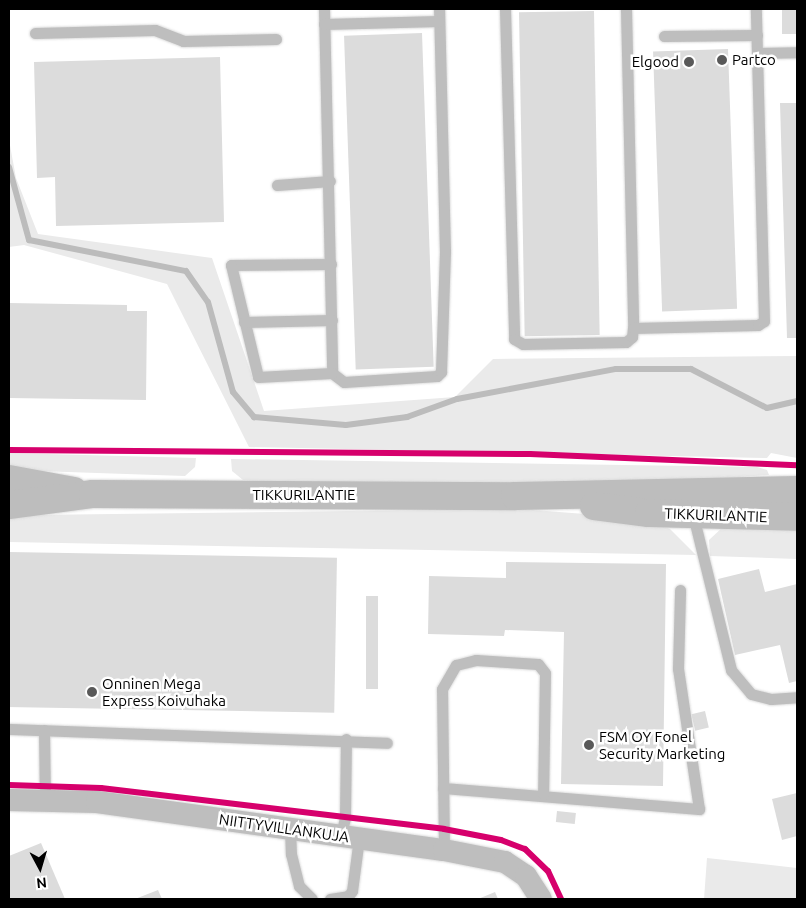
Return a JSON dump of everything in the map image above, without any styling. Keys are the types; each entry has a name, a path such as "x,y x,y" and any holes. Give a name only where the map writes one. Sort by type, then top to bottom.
{"main road":[{"name":"TIKKURILANTIE","path":"9,480 93,494"},
{"name":"TIKKURILANTIE","path":"9,505 93,494 515,496 797,490"},
{"name":"TIKKURILANTIE","path":"515,496 649,513 797,517"}],"street":[{"name":"NIITTYVILLANKUJA","path":"9,800 97,802 444,850 510,864 526,876 540,899"}],"lane":[{"path":"324,9 330,181 332,373"},
{"path":"331,264 231,265 258,377 332,373 344,382 437,376 441,372 445,252 439,9"},
{"path":"505,9 514,339 523,344 626,342 632,337 626,9"},
{"path":"633,328 758,324 764,321 756,9"},
{"path":"324,24 439,21"},
{"path":"35,33 155,30 183,41 276,38"},
{"path":"664,36 757,35"},
{"path":"758,53 797,52"},
{"path":"277,185 330,181"},
{"path":"244,322 332,320"},
{"path":"692,515 730,670 751,694 771,700 797,697"},
{"path":"443,788 543,794 699,809 678,669 680,590"},
{"path":"444,850 442,689 456,664 476,660 538,664 545,673 543,794"},
{"path":"9,729 346,739 387,743"},
{"path":"44,730 45,800"},
{"path":"330,899 348,896 352,891 350,837 345,818 346,739"},
{"path":"290,828 291,854 299,886 312,899"}],"shaded area":[{"path":"9,140 16,178 38,234 212,258 264,411 455,397 493,359 797,356 797,458 771,453 767,458 249,447 167,284 24,245 9,247"},
{"path":"9,453 196,458 195,467 185,476 9,470"},
{"path":"231,459 757,467 767,470 769,475 654,483 297,483 243,480 232,471"},
{"path":"520,509 650,519 670,529 696,555 9,542 9,519 33,515"},
{"path":"724,526 797,526 797,559 710,556 709,540"},
{"path":"707,858 797,868 797,899 704,899"}],"building":[{"path":"782,9 797,9 797,34 782,34"},
{"path":"594,11 600,335 525,336 519,12"},
{"path":"422,33 434,367 356,370 344,36"},
{"path":"728,49 737,309 662,311 653,52"},
{"path":"220,57 224,222 56,226 55,177 37,178 34,62"},
{"path":"780,103 797,103 797,338 787,338"},
{"path":"9,303 127,305 127,311 147,311 146,400 9,398"},
{"path":"9,552 337,558 334,713 9,707"},
{"path":"506,562 666,564 663,786 561,784 564,632 505,630 504,636 428,634 429,576 506,578"},
{"path":"759,569 765,592 797,584 797,681 789,683 780,645 735,655 718,579"},
{"path":"366,596 378,596 378,689 366,689"},
{"path":"705,711 709,728 695,731 691,714"},
{"path":"797,793 797,836 782,840 772,799"},
{"path":"557,811 576,813 575,824 556,822"},
{"path":"41,843 65,899 9,899 9,856"},
{"path":"158,890 162,899 135,899"},
{"path":"495,892 498,899 478,899"}],"waterway":[{"path":"9,167 29,240 186,271 208,302 233,392 254,417 346,425 407,417 457,399 616,369 691,369 767,408 797,401"}],"cycle path":[{"path":"9,450 530,454 797,465"},
{"path":"9,785 101,788 444,829 501,840 525,849 548,871 561,899"}],"place":[{"name":"Partco","path":"722,60"},
{"name":"Elgood","path":"689,62"},
{"name":"Onninen Mega Express Koivuhaka","path":"92,692"},
{"name":"FSM OY Fonel Security Marketing","path":"589,745"}]}
